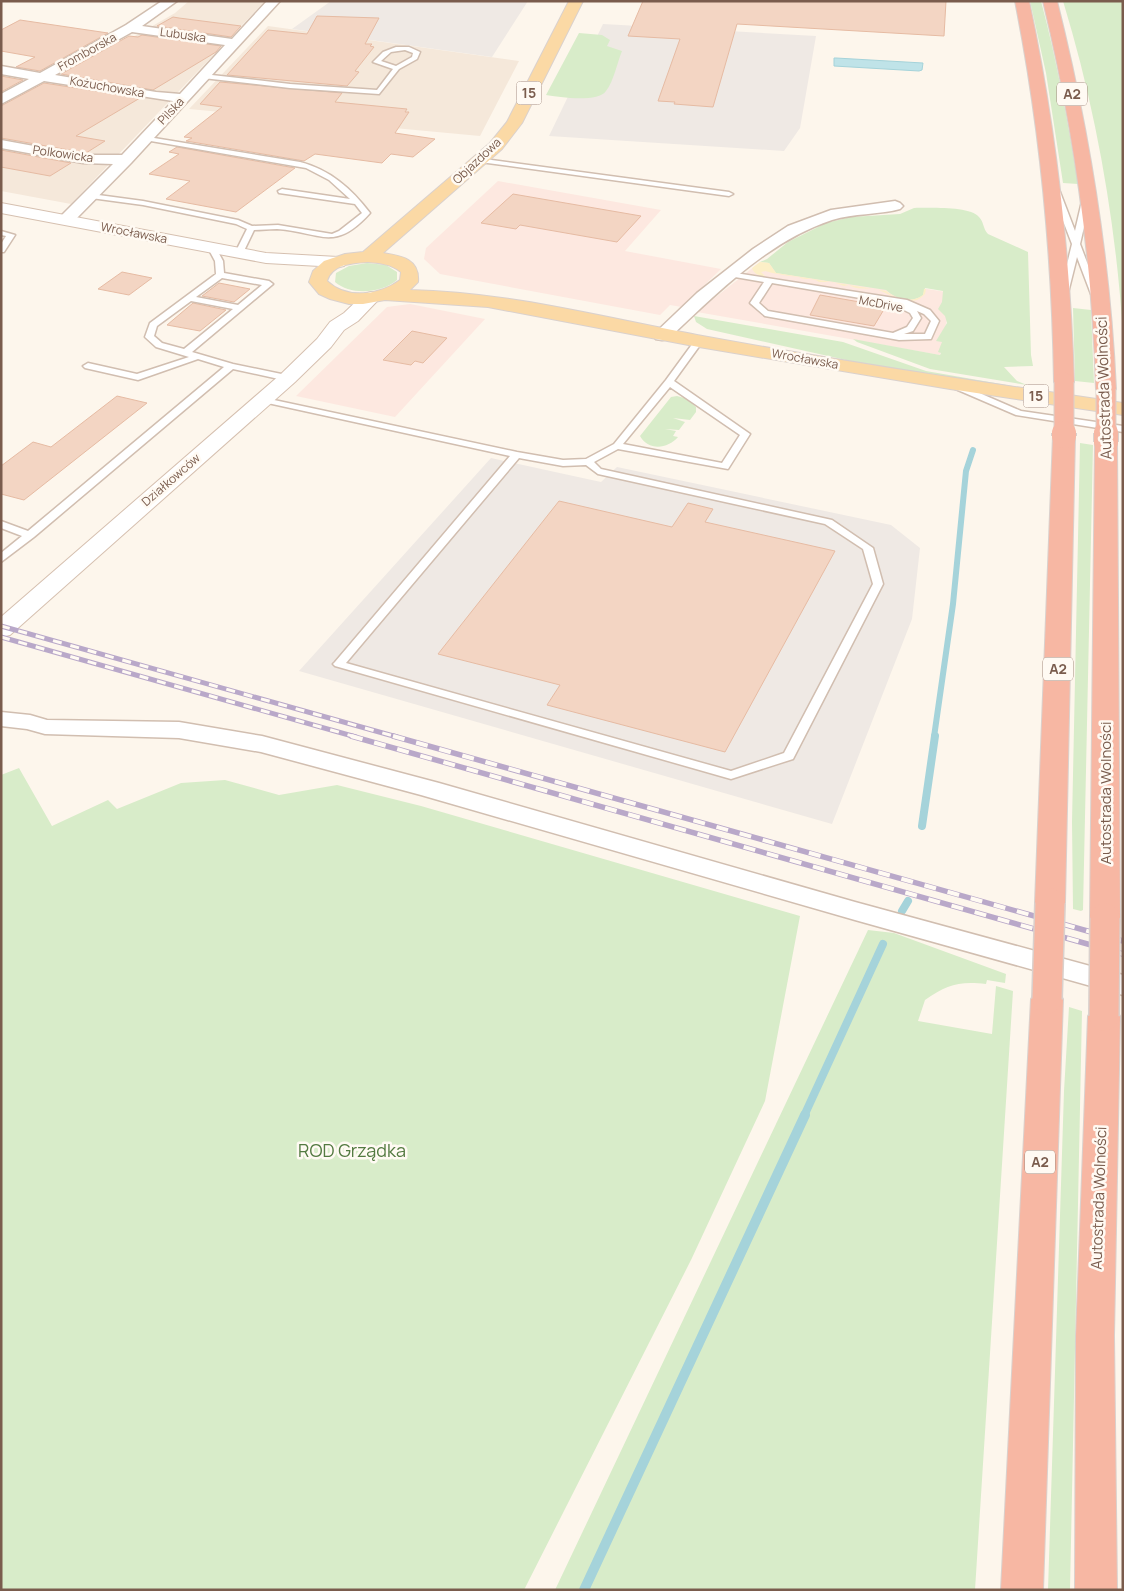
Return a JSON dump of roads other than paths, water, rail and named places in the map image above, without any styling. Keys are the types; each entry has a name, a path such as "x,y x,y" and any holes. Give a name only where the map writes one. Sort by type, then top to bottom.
{"highway":[{"name":"A2","path":"1022,1 1042,104 1053,185 1062,305 1064,382 1047,999 1022,1590"},
{"name":"Autostrada Wolności","path":"1050,1 1072,95 1089,189 1102,311 1106,389 1115,435 1104,1016 1095,1336 1096,1590"}],"main road":[{"name":"Objazdowa","path":"368,257 496,146 514,123 576,1"},
{"name":"Objazdowa","path":"404,252 425,207"},
{"path":"318,276 325,268 338,262 404,252 411,277 404,287 378,296"},
{"name":"15","path":"318,276 318,282 322,288 337,295 357,298 378,296"},
{"name":"Wrocławska","path":"411,277 488,301 662,335 950,383 1123,409"},
{"name":"Wrocławska","path":"378,296 426,296 488,301"}],"street":[{"name":"Fromborska","path":"1,100 130,28 172,1"},
{"name":"Pilska","path":"66,220 126,160 274,1"},
{"name":"Lubuska","path":"130,28 236,43"},
{"name":"Kożuchowska","path":"1,70 156,96 183,98"},
{"name":"Polkowicka","path":"1,144 83,159 126,160"},
{"path":"662,335 703,297 732,274 780,238 805,224 845,212 895,206"},
{"name":"Wrocławska","path":"5,211 66,220 266,258 338,262"},
{"name":"Wrocławska","path":"266,258 318,276"},
{"path":"337,295 340,302 335,315 337,326"},
{"name":"Działkowców","path":"1,630 288,378 310,357 337,326 378,296"},
{"path":"1,719 30,722 45,728 179,730 262,744 430,789 855,911 1123,985"},
{"path":"1,736 29,734 45,728"}],"lane":[{"path":"203,76 290,86 379,92 397,68 415,58 417,52 407,49 388,51 376,62 397,68"},
{"path":"91,196 143,203 238,222 251,228 278,227 332,236 342,233 366,213 343,184 318,169 300,164 145,138"},
{"path":"480,160 729,194"},
{"path":"1053,185 1102,311"},
{"path":"1062,305 1089,189"},
{"path":"282,190 357,202"},
{"path":"239,253 251,228"},
{"path":"1,233 11,235 1,250"},
{"path":"212,248 219,260 220,275"},
{"path":"732,274 908,303 927,312 936,321 928,338 892,336 765,313 754,303 769,281"},
{"path":"186,352 269,284 220,275 153,325 149,337 159,345 231,366 288,378"},
{"name":"McDrive","path":"810,288 822,293 903,307 913,311 917,318 913,326 908,331 892,336"},
{"path":"189,298 240,308"},
{"path":"263,399 517,455 563,463 588,462 617,446 669,382 699,341"},
{"path":"88,366 138,378 198,356"},
{"path":"1,559 231,366"},
{"path":"617,446 725,467 745,434 669,382"},
{"path":"950,383 1019,413 1115,435"},
{"path":"517,455 338,664 731,775 789,756 878,584 868,548 828,522 598,471 588,462"},
{"path":"1,524 30,535"}],"water":[{"path":"834,58 923,63 922,70 919,71 834,66"}],"waterway":[{"path":"934,737 953,604 966,471 973,450"},
{"path":"922,826 935,736"},
{"path":"902,911 908,901"},
{"path":"804,1116 883,944"},
{"path":"584,1590 805,1115"}],"railway":[{"path":"1,626 397,737"},
{"path":"1,637 356,737"},
{"path":"351,736 1123,954"},
{"path":"393,736 1123,941"}],"park label":[{"name":"ROD Grządka","path":"352,1151"}]}
